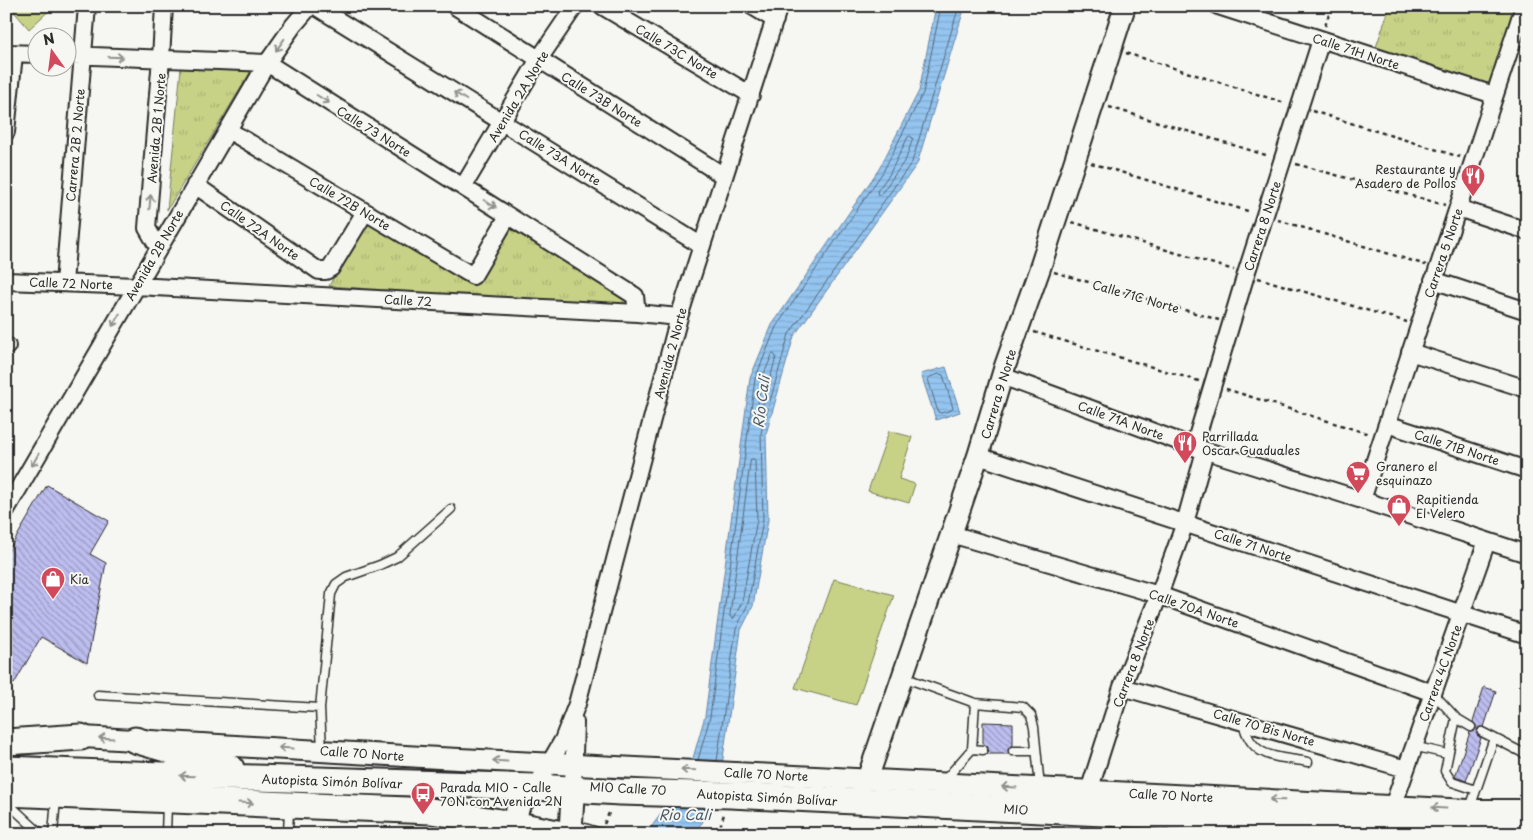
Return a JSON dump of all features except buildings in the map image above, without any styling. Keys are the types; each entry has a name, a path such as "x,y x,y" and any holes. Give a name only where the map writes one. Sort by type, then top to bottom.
{"highway":[{"name":"Autopista Simón Bolívar","path":"1336,824 1524,816"},
{"path":"1301,834 1318,827 1336,824"}],"main road":[{"path":"6,742 81,737"},
{"path":"134,740 264,778"},
{"name":"Autopista Simón Bolívar","path":"6,769 264,778 532,791 573,783 618,796 733,784 1336,824"},
{"path":"567,830 573,783"},
{"path":"512,829 519,804 532,791"},
{"name":"Autopista Simón Bolívar","path":"14,801 56,795 431,811 512,829 567,830"}],"street":[{"name":"Carrera 2B 2 Norte","path":"78,44 87,6"},
{"name":"Avenida 2B 1 Norte","path":"158,247 147,228 164,6"},
{"name":"Avenida 2B Norte","path":"7,508 267,63 292,26 310,6"},
{"name":"Calle 73A Norte","path":"315,6 702,246"},
{"name":"Calle 73B Norte","path":"456,6 724,176"},
{"name":"Avenida 2A Norte","path":"463,187 539,59 575,6"},
{"name":"Calle 73C Norte","path":"602,6 751,95"},
{"path":"752,6 777,13"},
{"name":"Carrera 9 Norte","path":"867,780 901,676 978,456 1002,376 1040,268 1125,6"},
{"name":"Calle 71H Norte","path":"1218,6 1494,95"},
{"name":"Carrera 5 Norte","path":"1362,500 1494,95 1525,8"},
{"name":"Avenida 2 Norte","path":"549,764 563,740 577,704 679,317 777,13"},
{"name":"Carrera 8 Norte","path":"1089,791 1122,687 1185,523 1200,449 1231,324 1321,40"},
{"path":"6,132 10,53 28,54"},
{"name":"Calle 73 Norte","path":"78,56 267,63 635,296 637,313"},
{"name":"Carrera 2B 2 Norte","path":"64,283 74,78"},
{"name":"Calle 72B Norte","path":"228,130 473,276 508,216"},
{"name":"Calle 72A Norte","path":"195,185 320,271 326,271 331,268 365,212"},
{"path":"1458,208 1527,231"},
{"path":"1433,280 1527,311"},
{"name":"Calle 72 Norte","path":"6,281 136,286"},
{"name":"Calle 72","path":"136,286 637,313 679,317"},
{"path":"1410,352 1527,389"},
{"name":"Calle 71A Norte","path":"1002,376 1200,449 1527,554"},
{"name":"Calle 71B Norte","path":"1387,424 1527,470"},
{"name":"Calle 71 Norte","path":"978,456 1527,635"},
{"name":"Calle 70A Norte","path":"951,534 1158,595 1433,693"},
{"name":"Carrera 4C Norte","path":"1393,806 1487,541"},
{"name":"Calle 70 Bis Norte","path":"1122,687 1406,769"},
{"name":"Avenida 2 Norte","path":"573,783 574,727 577,704"},
{"name":"Calle 70 Norte","path":"6,733 549,764 573,783 633,768 733,784 867,780 1469,810 1524,816"},
{"path":"532,791 549,764"}],"lane":[{"path":"322,750 320,708 331,594 336,584 346,577 396,557 452,509"},
{"path":"901,676 975,703 1023,708 1031,715 1040,789"},
{"path":"1433,693 1456,718 1472,727"},
{"path":"98,694 320,708"},
{"path":"942,784 972,750 975,703"},
{"path":"1456,718 1445,770 1448,779 1452,782 1476,790"},
{"path":"1243,721 1255,748 1262,754 1308,762"},
{"path":"1482,732 1527,755"},
{"path":"1469,810 1494,738"},
{"path":"1413,746 1448,754"},
{"path":"972,750 983,750"},
{"path":"1013,751 1036,752"},
{"path":"53,834 56,795"},
{"name":"MIO Calle 70","path":"618,796 681,802"},
{"path":"166,834 167,799"},
{"path":"14,801 41,834"},
{"path":"288,834 289,805"},
{"path":"567,830 601,833"}],"path":[{"path":"1321,40 1332,6"},
{"name":"Calle 71C Norte","path":"1040,268 1231,324"}],"green space":[{"path":"9,6 54,6 30,28"},
{"path":"1390,6 1522,6 1494,95 1373,56"},
{"path":"181,68 251,71 167,210"},
{"path":"365,220 477,282 511,229 626,297 621,307 329,286"},
{"path":"889,431 912,437 899,479 915,484 909,503 868,491"},
{"path":"834,579 894,595 856,705 795,688"}],"water":[{"name":"Rio Cali","path":"936,6 965,6 917,164 794,336 766,434 768,520 753,606 741,630 719,787 702,823 692,834 646,834 687,779 705,716 750,378 772,325 879,169 919,91"},
{"path":"946,367 960,412 936,420 921,374"}],"place":[{"name":"Restaurante y Asadero de Pollos","path":"1473,197"},
{"name":"Parrillada Oscar Guaduales","path":"1185,464"},
{"name":"Granero el esquinazo","path":"1358,494"},
{"name":"Rapitienda El Velero","path":"1399,527"},
{"name":"Kia","path":"53,600"},
{"name":"Parada MIO - Calle 70N con Avenida 2N","path":"423,815"}],"water label":[{"name":"Río Cali","path":"761,402"}]}
